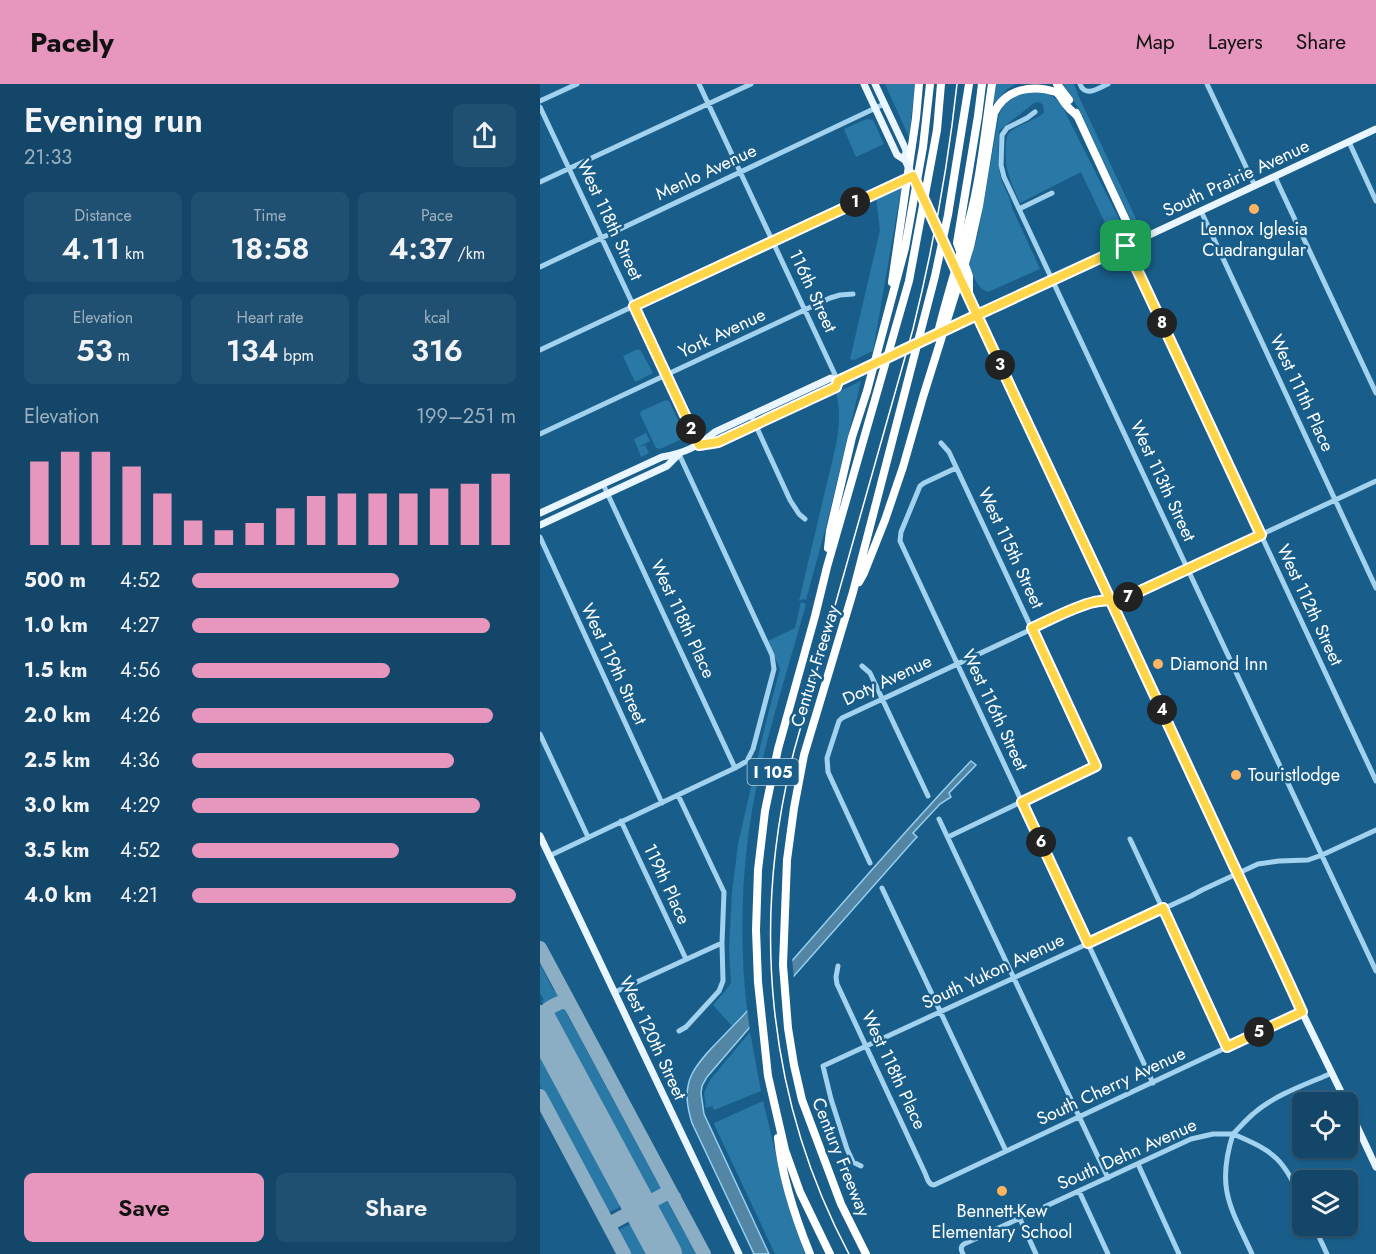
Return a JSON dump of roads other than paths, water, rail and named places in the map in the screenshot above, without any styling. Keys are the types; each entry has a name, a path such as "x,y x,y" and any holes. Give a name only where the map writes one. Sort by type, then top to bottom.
{"highway":[{"path":"886,321 919,84"},
{"path":"827,567 830,531 852,437 867,391 905,248 923,147 930,84"},
{"name":"Century Freeway","path":"830,1254 800,1192 785,1150 768,1076 758,982 756,930 758,870 765,811 778,749 827,567 909,281 937,130 941,84"},
{"name":"Century Freeway","path":"866,1254 841,1204 802,1100 794,1065 788,1028 783,965 787,860 804,755 853,592 935,276 948,215 969,84"},
{"path":"969,297 969,276 957,243 982,84"},
{"path":"923,397 945,300 969,219 992,84"},
{"path":"853,592 864,573 903,467 970,247 994,113 1003,98 1028,84 1054,91 1078,117"},
{"path":"1057,84 1078,117 1136,242"},
{"path":"775,1110 780,1159 799,1227 810,1254"}],"main road":[{"path":"864,84 897,154 905,160 913,176 1341,1092"},
{"path":"875,84 906,150 905,160"},
{"name":"South Prairie Avenue","path":"838,381 1376,129"},
{"path":"540,513 662,457 679,454 699,445 715,432 831,378 838,381 836,387 756,425 718,442 699,445"},
{"path":"540,525 667,466 679,454"},
{"name":"West 120th Street","path":"540,836 739,1254"},
{"path":"1358,1129 1376,1167"}],"street":[{"path":"540,101 577,84"},
{"name":"116th Street","path":"699,84 838,381"},
{"path":"540,182 751,84"},
{"path":"1080,84 1086,92 1108,84"},
{"path":"1207,84 1255,186"},
{"name":"Menlo Avenue","path":"540,267 884,104"},
{"name":"West 118th Street","path":"540,107 699,445"},
{"name":"West 113th Street","path":"1035,112 1007,128 1002,135 1001,165 1004,177 1376,971"},
{"path":"1349,142 1376,201"},
{"path":"540,350 913,176"},
{"path":"1275,177 1376,393"},
{"path":"1019,209 1052,193"},
{"name":"West 111th Place","path":"1201,211 1376,588"},
{"name":"West 112th Street","path":"1126,246 1376,781"},
{"name":"York Avenue","path":"540,434 832,298 853,294"},
{"path":"751,415 790,500 805,519"},
{"name":"West 115th Street","path":"940,443 949,452 1096,766 1022,802"},
{"path":"549,856 735,768 747,761 753,749 774,662 679,454"},
{"name":"West 116th Street","path":"956,468 920,486 901,532 902,545 1153,1083"},
{"name":"Doty Avenue","path":"870,863 831,780 827,766 827,758 842,717 1077,608 1093,602 1123,599 1376,481"},
{"name":"West 118th Place","path":"603,484 735,768"},
{"name":"West 119th Street","path":"540,537 662,802"},
{"path":"862,666 870,673 928,796"},
{"path":"540,735 588,837"},
{"path":"678,795 724,892 723,981 721,987 686,1027 679,1031"},
{"path":"948,837 1022,802"},
{"path":"939,819 1108,1178"},
{"name":"119th Place","path":"621,821 686,959"},
{"name":"South Yukon Avenue","path":"861,1166 853,1162 847,1149 823,1066 1258,864 1270,861 1308,860 1376,830"},
{"path":"1131,839 1227,1047"},
{"path":"882,888 1006,1151"},
{"path":"615,992 722,943"},
{"name":"West 118th Place","path":"838,966 837,984 931,1185"},
{"name":"South Cherry Avenue","path":"931,1185 1302,1012"},
{"path":"1252,1254 1235,1217 1226,1190 1226,1161 1233,1134 1261,1107 1332,1073"},
{"name":"South Dehn Avenue","path":"963,1254 961,1246 964,1244 1191,1139 1213,1134 1233,1134"},
{"path":"1233,1134 1257,1144 1276,1157 1292,1181"},
{"path":"1137,1164 1179,1254"},
{"path":"1079,1191 1108,1254"},
{"path":"1020,1218 1036,1254"},
{"path":"1319,1236 1327,1254"}],"tram line":[{"path":"849,1254 821,1195 799,1134 784,1071 774,1008 771,944 773,879 781,815 794,751 920,299 944,177 957,84"}],"place":[{"name":"Lennox Iglesia Cuadrangular","path":"1254,209"},
{"name":"Diamond Inn","path":"1158,664"},
{"name":"Touristlodge","path":"1236,775"},
{"name":"Bennett-Kew Elementary School","path":"1002,1191"}]}
